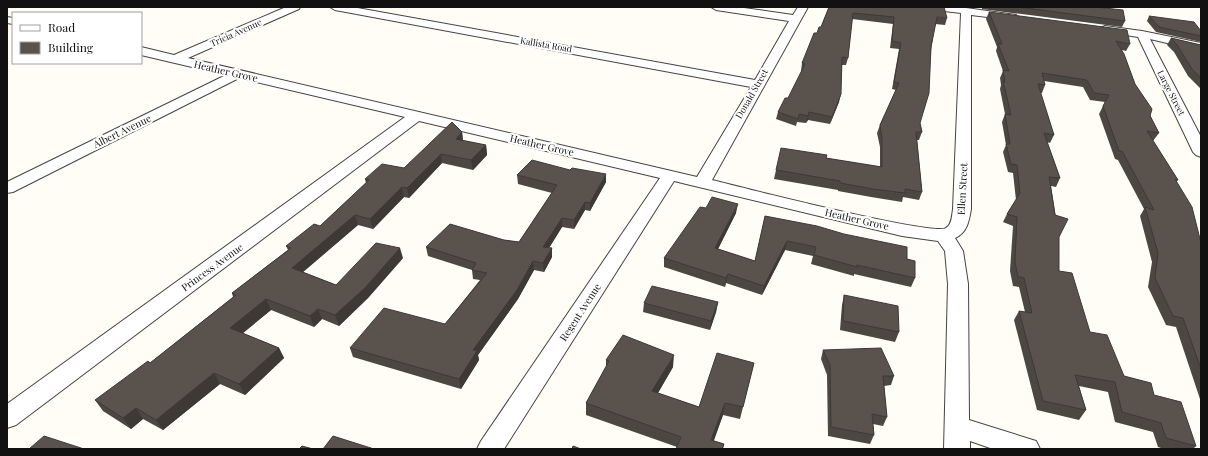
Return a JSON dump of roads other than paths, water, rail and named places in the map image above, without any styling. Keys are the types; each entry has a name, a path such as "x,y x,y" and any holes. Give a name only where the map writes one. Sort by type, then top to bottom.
{"street":[{"name":"Tricia Avenue","path":"176,59 295,7"},
{"name":"Kallista Road","path":"335,7 758,84"},
{"path":"716,7 799,13"},
{"path":"936,7 1020,18"},
{"name":"Ellen Street","path":"943,235 949,235 957,228 962,209 966,11"},
{"name":"Donald Street","path":"702,182 799,13"},
{"path":"1096,28 1142,34 1201,47"},
{"name":"Large Street","path":"1142,34 1201,152"},
{"name":"Heather Grove","path":"142,51 902,230 943,235"},
{"name":"Albert Avenue","path":"7,188 237,74"},
{"name":"Princess Avenue","path":"7,418 416,116"},
{"name":"Regent Avenue","path":"490,449 670,175"},
{"path":"943,235 954,251 958,284 958,438 1027,449"}]}
